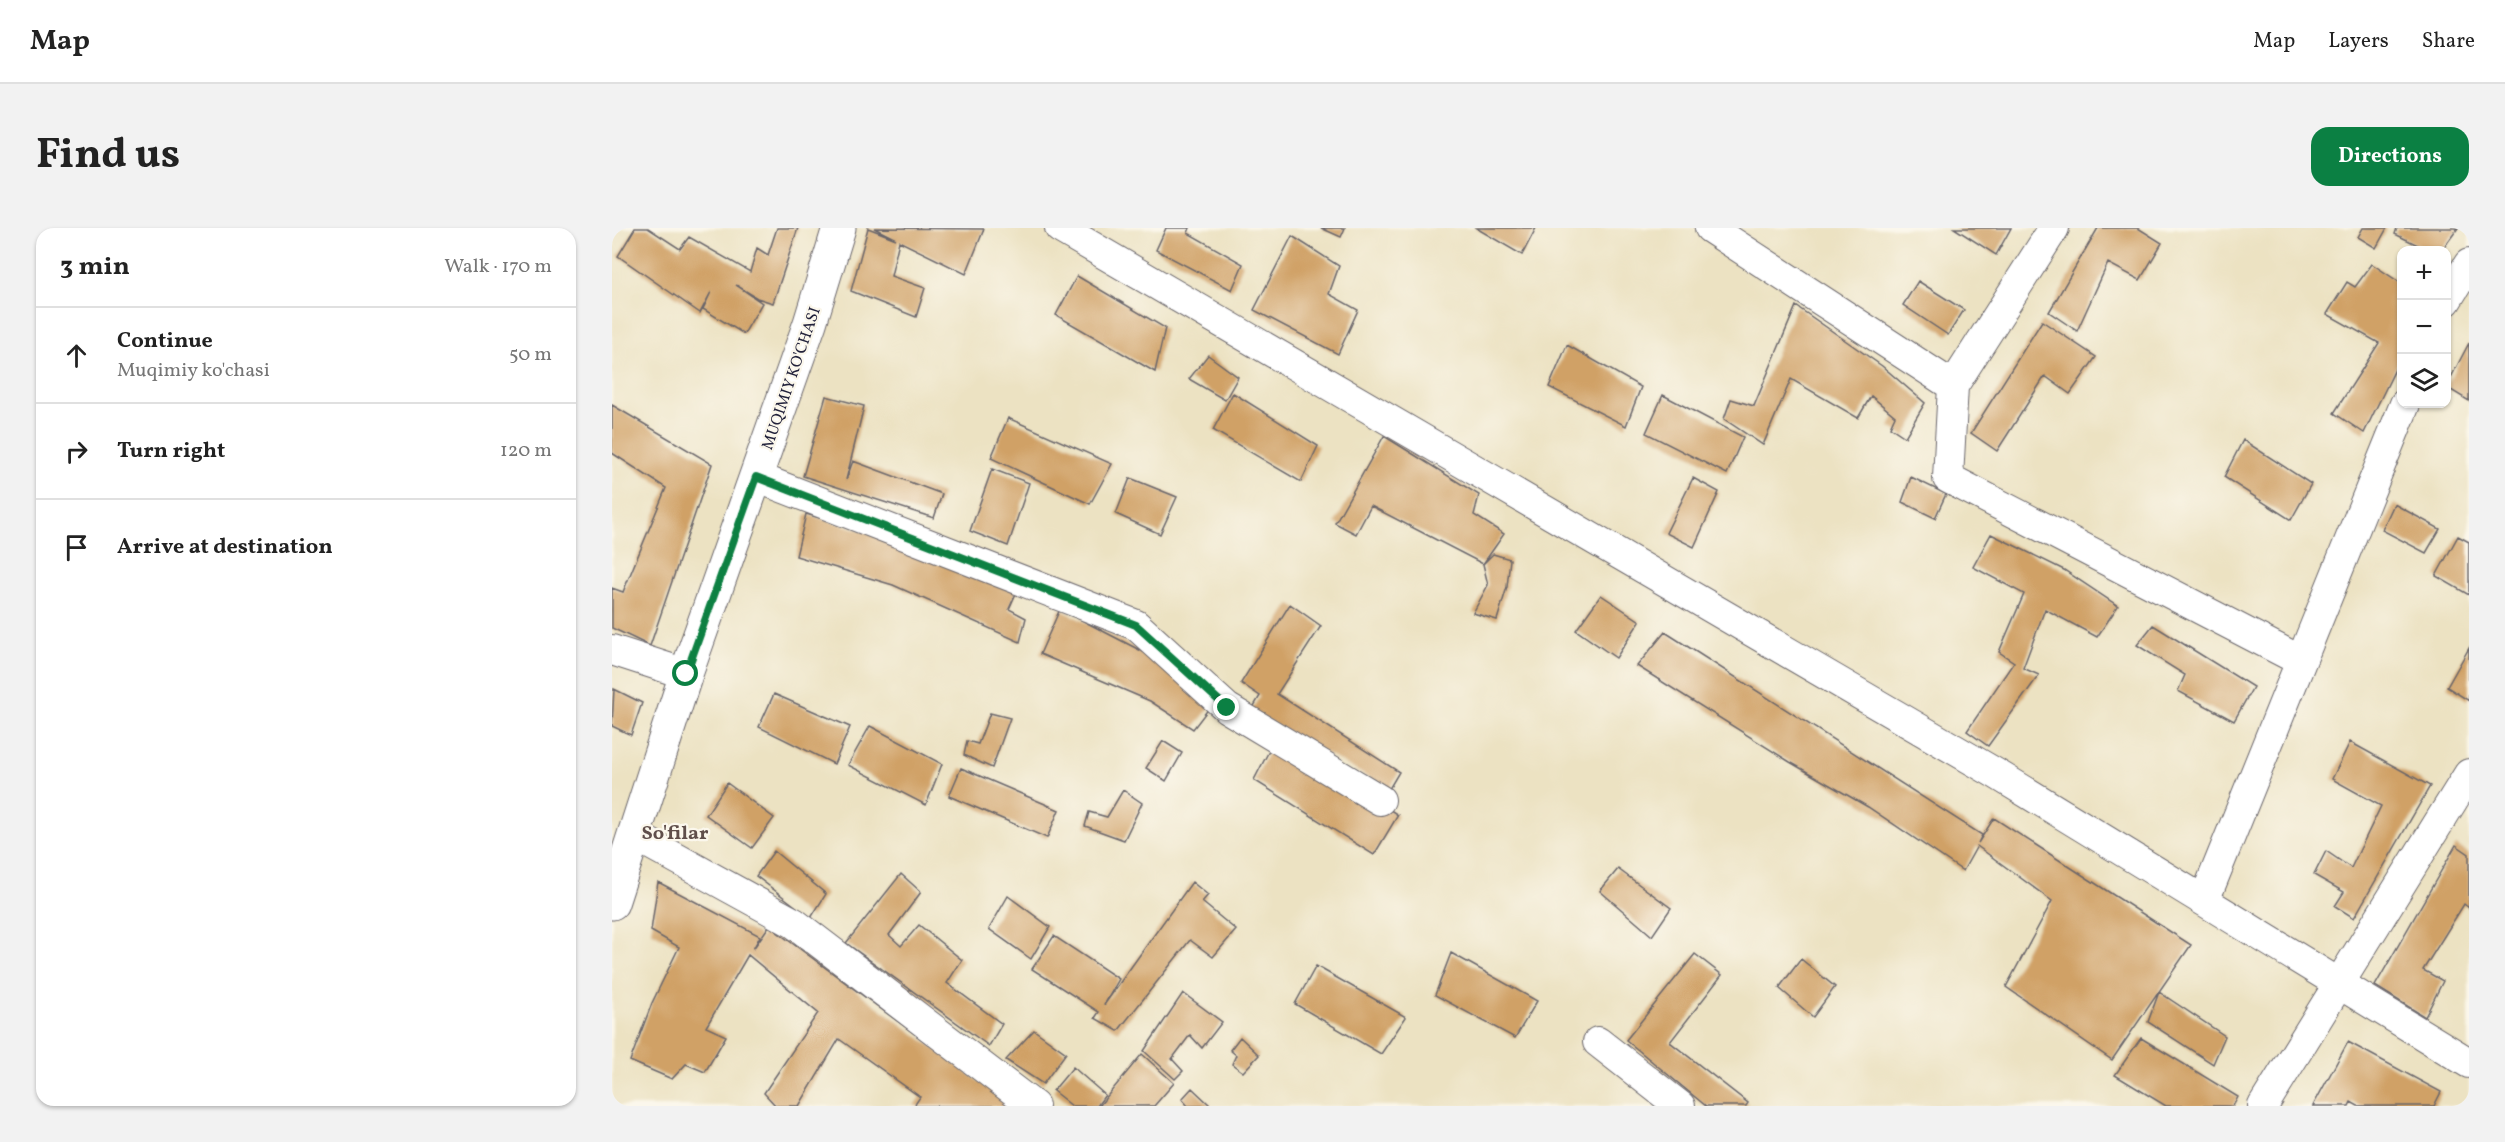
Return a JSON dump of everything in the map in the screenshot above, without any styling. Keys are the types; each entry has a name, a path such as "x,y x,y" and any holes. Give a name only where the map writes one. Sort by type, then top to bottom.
{"street":[{"name":"MUQIMIY KO'CHASI","path":"612,903 686,674 810,323 839,228"},
{"path":"1060,228 1995,773 2469,1063"},
{"path":"1710,228 1953,386"},
{"path":"2054,228 1953,386 1948,478 2301,661"},
{"path":"2447,300 2469,264"},
{"path":"2204,901 2403,408"},
{"path":"756,477 1136,625 1227,708 1380,800"},
{"path":"612,650 686,674"},
{"path":"2263,1106 2469,774"},
{"path":"634,835 794,923 1034,1106"},
{"path":"1598,1042 1680,1106"}],"building":[{"path":"635,228 648,228 680,249 689,237 750,272 757,248 768,255 777,228 798,228 773,303 757,298 736,285 762,303 744,334 703,309 711,292 700,313 618,256"},
{"path":"868,228 896,239 874,228 984,229 966,274 899,241 891,276 925,288 916,317 851,291"},
{"path":"1166,228 1190,228 1188,233 1243,264 1232,290 1156,250"},
{"path":"1321,228 1345,228 1341,237"},
{"path":"1476,228 1536,228 1522,255"},
{"path":"1954,228 2011,228 1996,255"},
{"path":"2098,228 2138,228 2162,243 2140,280 2108,263 2077,331 2049,312"},
{"path":"2363,228 2387,228 2376,248 2358,237"},
{"path":"2397,228 2458,228 2445,246 2420,246 2395,234"},
{"path":"1292,236 1339,266 1329,294 1358,310 1338,354 1254,310"},
{"path":"2372,264 2397,281 2397,365 2364,433 2334,413 2379,343 2327,314 2347,282 2355,287"},
{"path":"1077,276 1165,328 1155,372 1056,315"},
{"path":"1918,281 1964,310 1948,335 1903,305"},
{"path":"1796,306 1882,366 1925,403 1905,437 1890,427 1895,416 1871,396 1858,418 1791,379 1763,445 1724,419 1731,399 1754,406"},
{"path":"2042,321 2096,357 2070,394 2045,376 1997,451 1971,433"},
{"path":"2469,343 2469,401 2451,390 2451,377"},
{"path":"1567,345 1641,387 1626,426 1549,387"},
{"path":"1208,355 1238,377 1225,400 1189,379"},
{"path":"1233,393 1318,446 1301,482 1213,430"},
{"path":"1663,395 1743,437 1727,474 1646,433"},
{"path":"826,396 864,406 846,480 853,461 942,494 934,518 803,476"},
{"path":"612,405 712,464 650,646 612,628 612,588 623,592 666,488 612,453"},
{"path":"1008,418 1112,464 1090,504 991,458"},
{"path":"1384,436 1479,495 1474,515 1504,534 1483,564 1371,506 1356,534 1335,523"},
{"path":"2243,440 2311,484 2291,520 2224,477"},
{"path":"992,469 1029,483 1008,546 970,531"},
{"path":"1911,477 1946,494 1935,518 1902,502"},
{"path":"1130,478 1177,497 1160,534 1116,514"},
{"path":"1693,478 1719,492 1694,547 1666,533"},
{"path":"2394,504 2440,529 2426,553 2382,530"},
{"path":"806,514 871,533 1018,589 1009,609 1026,618 1020,642 893,585 796,556"},
{"path":"1991,534 2064,570 2118,606 2097,637 2045,609 2023,668 2039,675 1988,746 1967,731 2014,662 1999,652 2024,594 1973,567"},
{"path":"2458,536 2469,542 2469,595 2436,576"},
{"path":"1493,554 1510,559 1507,587 1497,620 1473,613 1488,585 1483,564"},
{"path":"1601,595 1640,621 1616,658 1576,630"},
{"path":"1290,604 1321,626 1277,694 1399,772 1389,789 1251,711 1260,696 1241,683"},
{"path":"1060,609 1157,659 1213,703 1193,729 1150,701 1040,654"},
{"path":"2153,625 2253,687 2234,721 2178,691 2185,675 2137,645"},
{"path":"1665,632 1982,835 1978,843 1994,818 2191,945 2112,1060 2006,987 2052,901 1977,846 1963,871 1868,807 1790,762 1637,666"},
{"path":"2469,648 2469,701 2447,687"},
{"path":"614,689 642,703 631,735 612,726"},
{"path":"774,694 850,727 834,764 759,727"},
{"path":"990,713 1010,718 992,768 964,755 967,741 978,744"},
{"path":"870,726 942,764 926,805 848,765"},
{"path":"1163,741 1182,753 1166,781 1146,768"},
{"path":"2350,742 2430,786 2354,918 2335,906 2344,892 2314,875 2326,851 2351,868 2381,806 2332,779"},
{"path":"1270,749 1313,759 1398,815 1374,855 1254,780"},
{"path":"961,768 1059,810 1047,838 949,796"},
{"path":"727,783 774,818 752,848 706,815"},
{"path":"1123,790 1142,803 1124,840 1085,826 1089,812 1107,817"},
{"path":"2456,845 2469,854 2469,908 2464,904 2423,970 2443,981 2425,1017 2375,986"},
{"path":"774,851 826,894 811,918 756,876"},
{"path":"1618,869 1671,908 1652,936 1600,891"},
{"path":"901,874 921,892 889,935 901,946 919,925 962,960 947,983 1002,1024 989,1046 846,943"},
{"path":"658,882 760,936 753,949 769,926 1012,1106 914,1106 920,1097 839,1039 799,1106 776,1106 764,1093 818,1013 748,955 706,1027 726,1036 705,1072 686,1064 672,1079 630,1061 652,1003 679,947 651,931"},
{"path":"1192,882 1208,895 1202,902 1236,930 1213,957 1190,940 1118,1031 1095,1018 1099,1012 1032,969 1054,936 1119,979 1104,1005"},
{"path":"1008,896 1050,927 1031,959 989,929"},
{"path":"1451,953 1537,1001 1515,1038 1435,995"},
{"path":"1695,954 1722,975 1670,1042 1748,1103 1746,1106 1706,1106 1626,1040"},
{"path":"1801,959 1835,987 1813,1017 1779,988"},
{"path":"1316,966 1406,1017 1381,1054 1295,1004"},
{"path":"2159,992 2225,1036 2213,1064 2148,1022"},
{"path":"1183,993 1222,1022 1202,1048 1190,1035 1172,1059 1183,1071 1175,1079 1144,1051"},
{"path":"1034,1030 1066,1053 1043,1084 1006,1060"},
{"path":"1240,1037 1259,1055 1243,1072 1232,1064 1236,1055 1230,1050"},
{"path":"2141,1038 2238,1097 2233,1106 2166,1106 2115,1075"},
{"path":"2348,1042 2441,1092 2434,1106 2358,1106 2351,1102 2349,1106 2313,1106"},
{"path":"1142,1054 1174,1083 1154,1106 1099,1106"},
{"path":"1073,1067 1105,1095 1097,1106 1072,1106 1053,1091"},
{"path":"1192,1088 1211,1106 1188,1106 1182,1099"}],"district":[{"name":"So'filar","path":"675,832"}],"route":[{"path":"686,674 756,477 1136,625 1227,708"}]}
